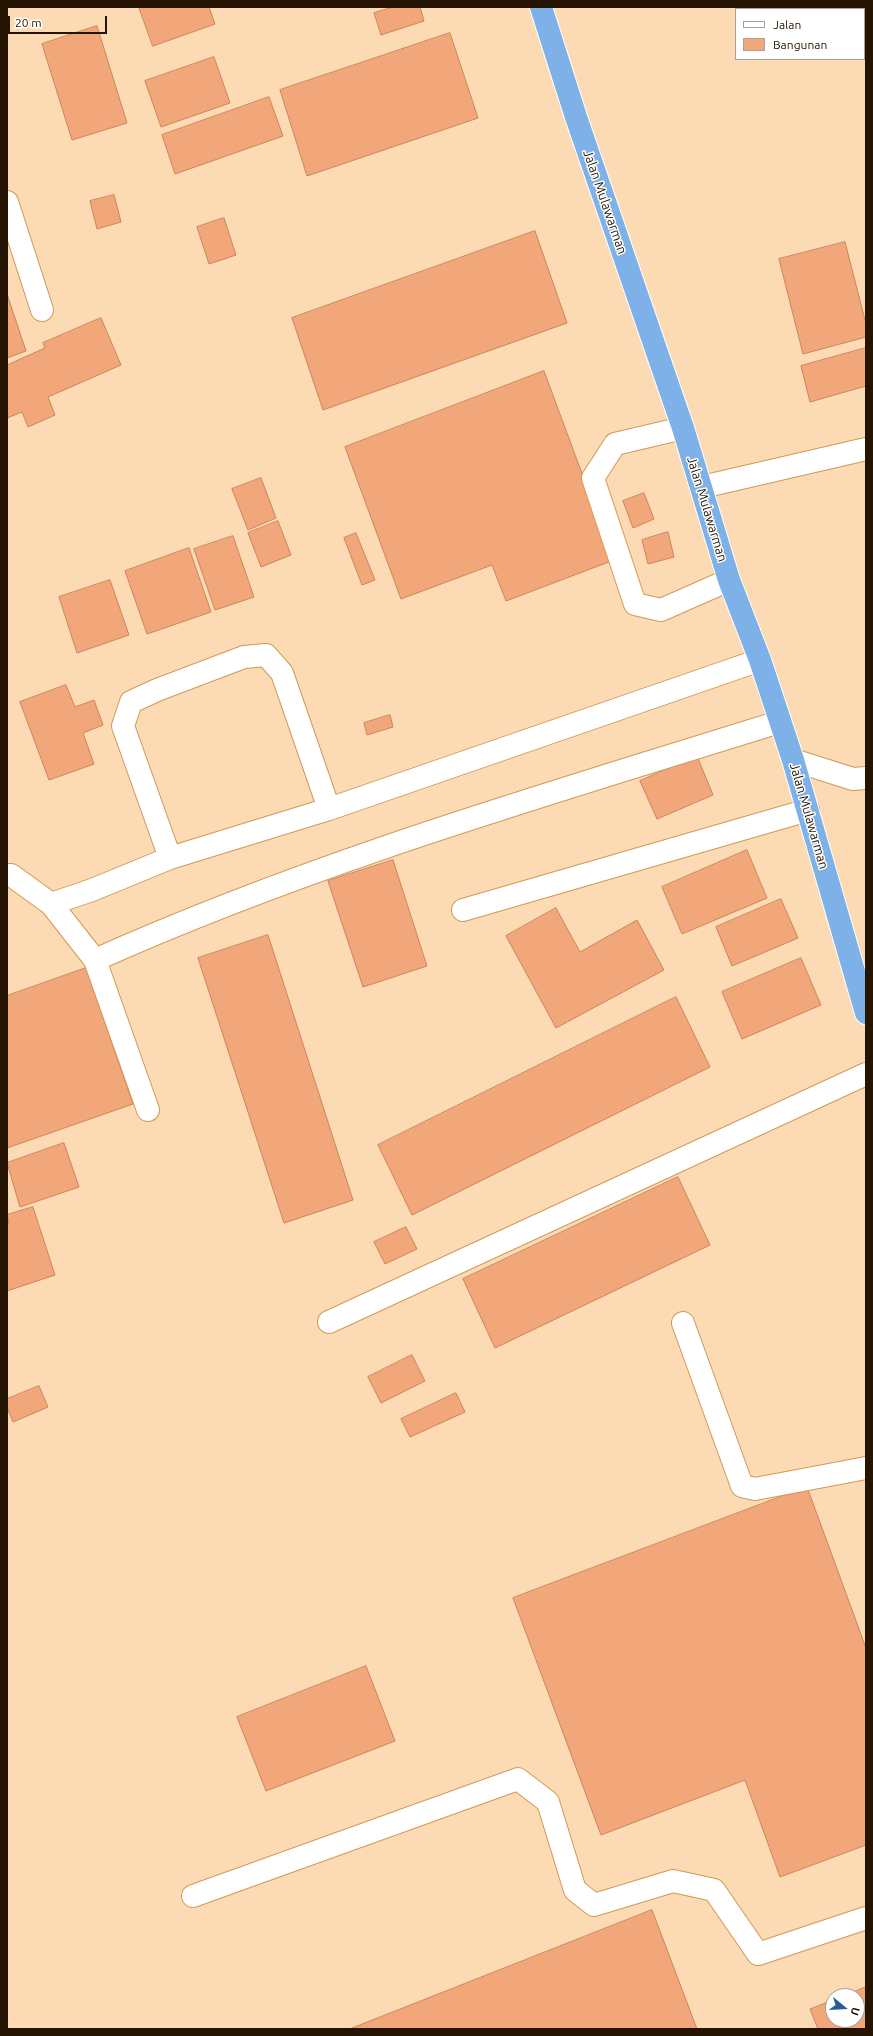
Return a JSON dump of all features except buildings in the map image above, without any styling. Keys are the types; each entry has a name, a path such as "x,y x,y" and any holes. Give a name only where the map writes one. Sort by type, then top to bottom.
{"highway":[{"name":"Jalan Mulawarman","path":"541,7 576,117 702,487 729,580 760,660 779,722 793,760 866,1013"}],"street":[{"path":"8,207 42,310"},
{"path":"682,428 615,444 593,478 635,604 661,610 729,580"},
{"path":"702,487 866,449"},
{"path":"170,858 123,726 131,702 157,690 244,657 266,655 282,673 329,809"},
{"path":"51,904 92,890 170,858 329,809 760,660"},
{"path":"95,960 154,934 354,858 498,810 779,722"},
{"path":"793,760 853,779 866,778"},
{"path":"463,910 808,810"},
{"path":"8,870 51,904 95,960 148,1110"},
{"path":"329,1322 866,1074"},
{"path":"683,1323 742,1486 755,1489 866,1468"},
{"path":"194,1896 518,1779 548,1802 575,1890 594,1905 673,1881 714,1890 758,1954 866,1918"}]}
